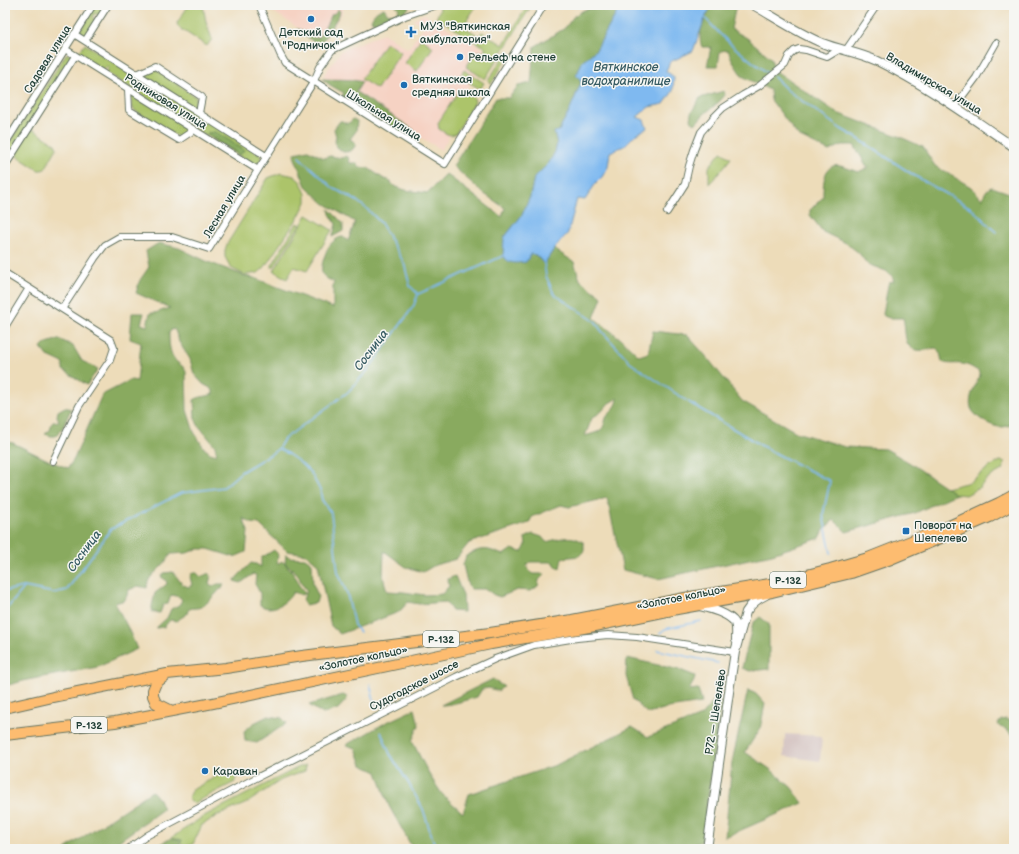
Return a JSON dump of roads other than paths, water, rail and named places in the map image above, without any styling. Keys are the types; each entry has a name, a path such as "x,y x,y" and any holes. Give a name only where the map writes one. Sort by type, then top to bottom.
{"main road":[{"name":"«Золотое кольцо»","path":"5,708 167,674 226,668 490,633 572,620 690,597 776,583 830,570 868,558 939,531 1014,495"},
{"name":"Р-132","path":"772,592 850,572 891,559 978,522 1014,504"},
{"name":"«Золотое кольцо»","path":"5,735 115,722 491,644 595,626 677,609 772,592"},
{"path":"167,674 156,683 153,690 153,696 156,703 172,711"}],"street":[{"name":"Садовая улица","path":"5,144 93,5"},
{"path":"85,41 108,5"},
{"name":"Школьная улица","path":"259,5 285,63 445,164 544,5"},
{"name":"Лесная улица","path":"62,309 105,245 120,237 172,237 209,249 314,81 320,67 332,50 405,16 436,5"},
{"name":"Владимирская улица","path":"753,5 792,28 822,43 876,61 910,79 1011,144"},
{"path":"667,212 685,184 689,166 701,132 723,108 759,86 785,66 789,56 794,51 799,49 806,50 827,57 837,51 844,50 877,5"},
{"name":"Родниковая улица","path":"74,34 266,156"},
{"path":"954,106 976,78 996,43"},
{"name":"Родниковая улица","path":"65,49 258,170"},
{"path":"5,166 75,56"},
{"path":"137,74 155,66 202,97 199,113"},
{"path":"128,89 129,110 135,114 179,140 194,130"},
{"path":"5,273 111,340 114,348 110,360 79,406 53,461"},
{"path":"5,327 29,288"},
{"name":"Р72 — Шепелёво","path":"707,849 735,652 746,612 756,600 772,592"},
{"path":"698,605 713,609 733,621 735,624 736,634 735,652"},
{"name":"Судогодское шоссе","path":"128,849 148,835 248,782 456,677 495,659 534,645 608,635 637,637 735,652"}],"water":[{"name":"Вяткинское водохранилище","path":"621,5 712,5 705,18 693,51 670,62 666,71 674,77 673,91 664,104 649,107 637,117 644,120 647,128 635,135 624,146 610,152 608,167 585,200 577,199 568,233 554,249 544,264 536,255 531,254 526,262 516,263 508,261 503,256 504,238 522,215 530,197 534,178 549,163 555,152 557,144 554,132 559,131 581,83 580,79 576,75 582,62 596,50"}],"waterway":[{"path":"705,18 736,49 771,75"},
{"path":"774,77 787,90 841,129 915,176 971,208 996,232"},
{"path":"299,157 333,188 357,201 381,223 404,263 410,286 418,294"},
{"name":"Сосница","path":"5,591 24,587 54,593 67,590 111,529 181,493 224,487 241,472 278,449 284,439 348,392 368,370 406,317 414,305 418,294 503,256"},
{"path":"544,263 546,276 554,294 596,322 600,329 632,364 690,403 769,450 830,481 823,515 831,553"},
{"path":"279,449 298,461 311,473 320,490 322,500 331,513 338,572 347,593 354,625 360,632"},
{"path":"5,611 24,588"},
{"path":"660,633 665,629 701,621"},
{"path":"657,650 718,663"},
{"path":"370,684 375,705"},
{"path":"381,732 390,754 423,809 434,843 438,849"}],"place":[{"name":"Детский сад \"Родничок\"","path":"311,19"},
{"name":"МУЗ \"Вяткинская амбулатория\"","path":"411,32"},
{"name":"Рельеф на стене","path":"460,57"},
{"name":"Вяткинская средняя школа","path":"404,85"},
{"name":"Поворот на Шепелево","path":"906,531"},
{"name":"Караван","path":"205,771"}]}
